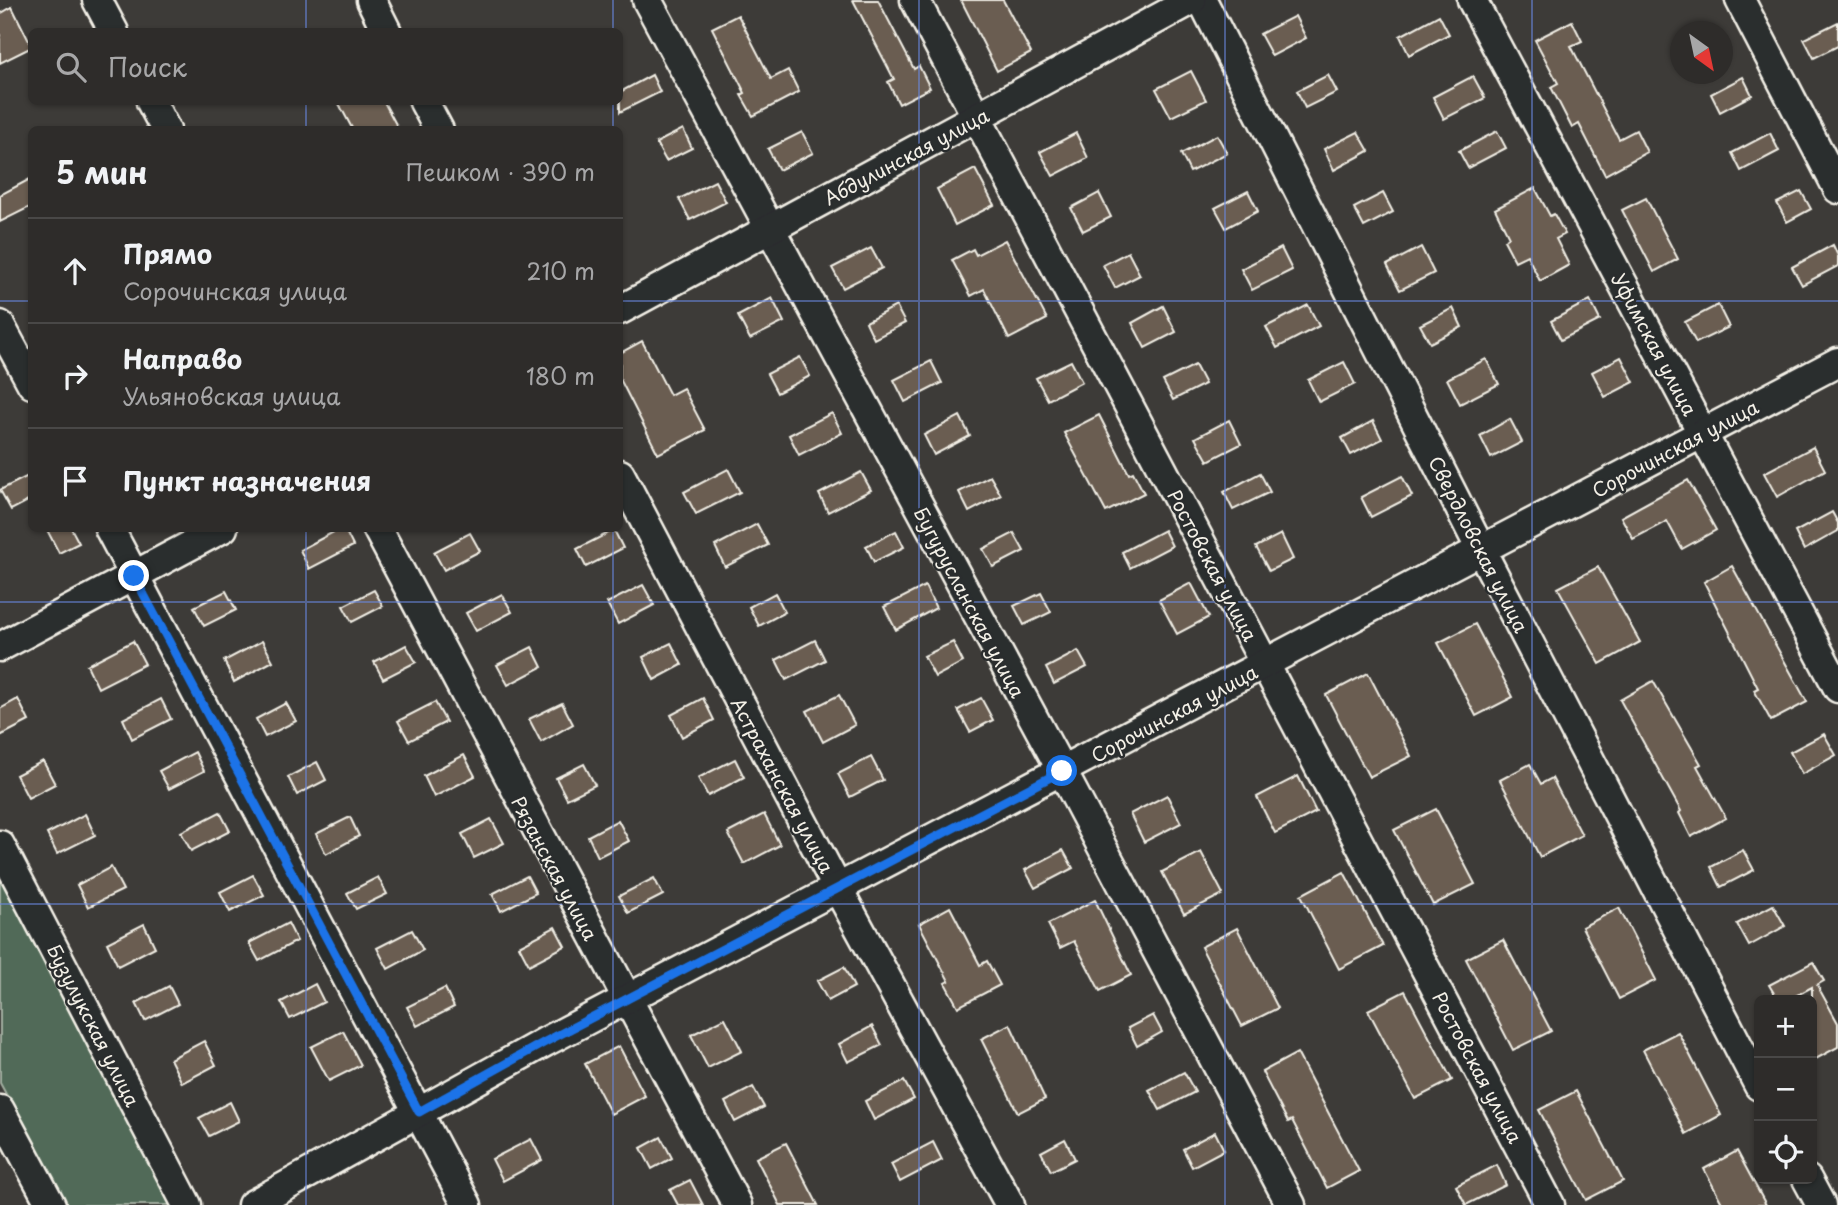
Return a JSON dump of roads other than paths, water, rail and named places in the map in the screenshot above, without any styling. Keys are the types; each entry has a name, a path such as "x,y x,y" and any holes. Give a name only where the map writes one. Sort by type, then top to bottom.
{"street":[{"path":"97,0 112,28"},
{"path":"371,0 385,28"},
{"name":"Бугурусланская улица","path":"647,0 1062,771 1291,1205"},
{"name":"Ростовская улица","path":"915,0 1550,1205"},
{"name":"Абдулинская улица","path":"623,308 1192,0"},
{"name":"Свердловская улица","path":"1202,0 1481,550 1754,1076"},
{"name":"Уфимская улица","path":"1472,0 1838,688"},
{"path":"1740,0 1838,188"},
{"path":"153,105 164,126"},
{"path":"426,105 437,126"},
{"path":"0,325 28,377"},
{"name":"Сорочинская улица","path":"252,1205 625,1000 1838,362"},
{"name":"Астраханская улица","path":"623,480 838,889 1010,1205"},
{"path":"111,532 467,1205"},
{"path":"0,646 216,532"},
{"name":"Рязанская улица","path":"379,532 625,1000 737,1205"},
{"name":"Бузулукская улица","path":"0,845 187,1205"},
{"path":"0,1110 51,1205"},
{"path":"1810,1184 1821,1205"}]}
